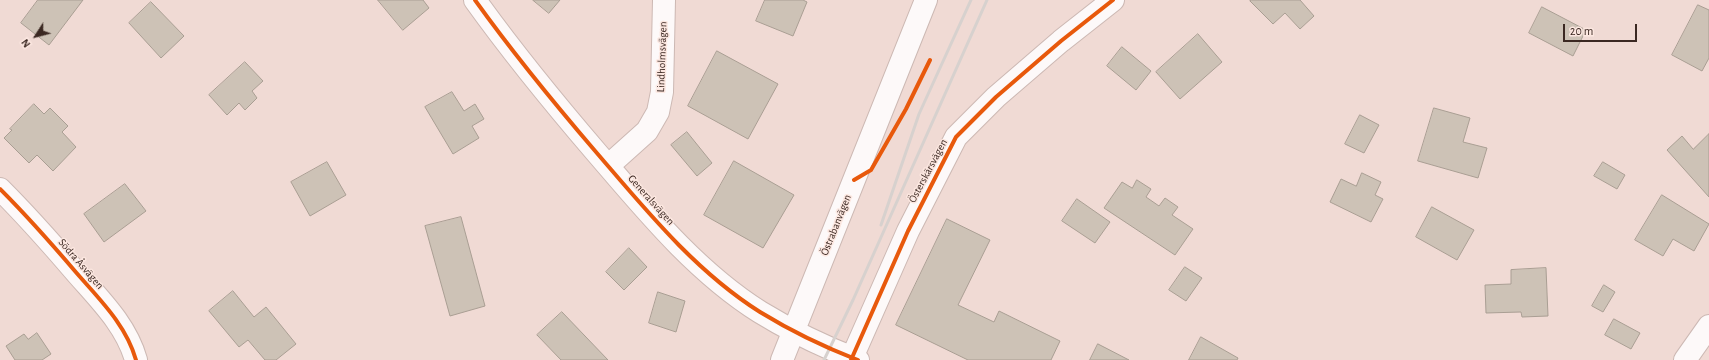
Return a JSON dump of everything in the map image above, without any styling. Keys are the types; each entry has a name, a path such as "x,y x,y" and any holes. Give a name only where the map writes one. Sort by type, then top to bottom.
{"street":[{"name":"Generalsvägen","path":"475,0 563,113 608,166 676,242 714,278 759,311 794,332 854,359"},
{"name":"Lindholmsvägen","path":"608,166 647,131 658,112 662,92 664,0"},
{"name":"Östrabanvägen","path":"782,360 926,0"},
{"name":"Österskärsvägen","path":"854,359 908,231 956,137 996,97 1061,41 1112,0"},
{"name":"Södra Åsvägen","path":"0,189 26,214 107,308 125,332 136,360"},
{"path":"1685,360 1709,326"}],"building":[{"path":"38,0 83,0 49,45 21,23"},
{"path":"378,0 423,0 429,8 403,30"},
{"path":"533,0 560,0 549,13"},
{"path":"765,0 803,0 807,2 793,36 756,21"},
{"path":"1300,0 1314,16 1300,29 1285,13 1273,24 1250,1"},
{"path":"151,2 184,36 161,58 129,23"},
{"path":"1698,5 1709,10 1709,58 1702,71 1672,55"},
{"path":"1542,7 1586,30 1573,56 1529,33"},
{"path":"1198,34 1222,62 1180,99 1156,72"},
{"path":"1122,47 1151,71 1136,90 1107,66"},
{"path":"717,51 778,84 748,139 688,106"},
{"path":"245,62 263,81 252,91 257,98 245,110 239,103 227,115 209,95"},
{"path":"452,92 464,111 475,104 484,119 472,126 479,138 453,154 425,107"},
{"path":"34,104 44,114 50,108 68,126 62,132 76,147 53,171 37,155 29,163 4,138 12,130 10,129"},
{"path":"1434,108 1470,118 1463,142 1487,148 1478,178 1418,161"},
{"path":"1360,115 1379,125 1364,153 1345,144"},
{"path":"687,132 712,163 697,176 671,145"},
{"path":"1709,134 1709,197 1667,150 1682,136 1693,149"},
{"path":"734,161 794,195 763,248 704,215"},
{"path":"327,162 346,195 310,216 291,182"},
{"path":"1603,162 1625,175 1617,189 1594,176"},
{"path":"1362,173 1381,182 1375,195 1383,199 1371,222 1330,202 1341,179 1356,186"},
{"path":"1137,180 1151,189 1146,197 1159,206 1165,198 1178,207 1172,215 1193,229 1175,255 1104,208 1122,182 1132,188"},
{"path":"125,184 146,211 104,242 84,214"},
{"path":"1662,195 1709,224 1694,251 1673,239 1663,256 1635,240"},
{"path":"1077,199 1110,222 1095,243 1062,221"},
{"path":"1432,207 1474,230 1457,260 1416,237"},
{"path":"461,217 485,306 450,316 425,226"},
{"path":"947,219 990,240 958,305 994,322 999,311 1060,341 1051,360 968,360 896,325"},
{"path":"629,248 647,267 624,290 606,272"},
{"path":"1185,267 1202,278 1186,301 1169,290"},
{"path":"1546,268 1548,316 1522,317 1521,312 1486,313 1485,285 1511,284 1511,270"},
{"path":"1604,285 1615,292 1603,312 1592,306"},
{"path":"233,291 254,317 266,307 296,344 276,360 265,360 248,340 239,347 209,311"},
{"path":"658,292 685,301 676,332 649,323"},
{"path":"562,312 608,360 561,360 537,335"},
{"path":"1614,319 1640,333 1631,349 1605,335"},
{"path":"37,333 51,354 42,360 15,360 6,346 24,334 28,339"},
{"path":"1201,337 1238,358 1237,360 1189,360"},
{"path":"1098,344 1129,360 1090,360"}],"railway":[{"path":"881,225 919,114 971,0"},
{"path":"824,360 853,300 987,0"}],"cycle path":[{"path":"475,0 489,20 580,134 652,217 692,258 736,296 760,312 808,338 858,360"},
{"path":"851,360 908,231 956,137 996,97 1061,41 1113,0"},
{"path":"854,180 871,170 906,109 930,60"},
{"path":"0,189 102,301 125,335 136,360"}]}
